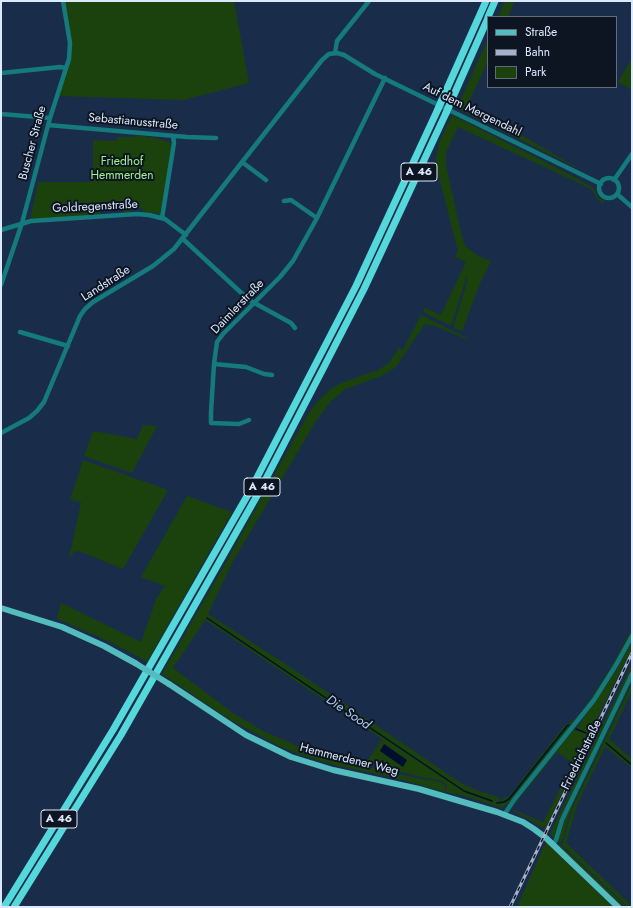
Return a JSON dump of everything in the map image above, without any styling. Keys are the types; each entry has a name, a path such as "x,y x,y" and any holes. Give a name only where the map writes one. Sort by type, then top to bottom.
{"highway":[{"name":"A 46","path":"4,907 113,730 201,579 250,491 353,292 440,106 486,1"},
{"name":"A 46","path":"488,16 495,1"},
{"name":"A 46","path":"14,907 133,715 272,468 367,282 448,110 487,19"}],"main road":[{"name":"Hemmerdener Weg","path":"1,608 62,627 104,646 169,684 246,735 291,757 333,770 420,789 504,814 532,827 618,907"}],"street":[{"name":"Buscher Straße","path":"1,285 22,223 48,125 69,56 70,46 62,1"},
{"path":"335,53 338,42 369,1"},
{"name":"Auf dem Mergendahl","path":"335,53 344,55 361,66 601,184"},
{"name":"Landstraße","path":"1,433 29,418 42,405 46,399 82,314 87,306 162,260 174,249 185,237 322,60 327,55 335,53"},
{"path":"1,73 60,67 66,68"},
{"name":"Daimlerstraße","path":"249,420 239,424 211,422 215,348 218,340 280,277 299,252 385,78"},
{"path":"1,114 50,118"},
{"name":"Sebastianusstraße","path":"48,125 173,136 216,138"},
{"path":"162,218 174,144 173,136"},
{"path":"614,180 632,154"},
{"path":"242,162 266,180"},
{"path":"608,178 614,180 619,186 617,194 611,197 605,197 600,190 601,184 608,178"},
{"path":"617,194 632,207"},
{"path":"284,201 291,200 316,218"},
{"name":"Goldregenstraße","path":"1,230 22,223 36,221 132,214 145,214 162,218 171,223 254,303 291,323 295,328"},
{"path":"20,332 68,346"},
{"path":"214,364 246,367 264,374 272,375"},
{"path":"504,814 594,700 632,636"},
{"name":"Friedrichstraße","path":"553,845 562,820 632,674"}],"green space":[{"path":"64,1 234,1 249,83 183,100 59,96 71,41"},
{"path":"505,1 515,1 508,16 498,16"},
{"path":"487,41 487,63 468,104 583,171 457,108"},
{"path":"632,58 632,90 618,82"},
{"path":"452,115 578,179 593,188 598,197 604,201 603,204 598,200 591,189 458,127 446,152 446,159 462,237 466,247 480,257 491,261 481,281 462,331 454,328 454,325 467,282 467,275 451,326 423,312 425,308 441,315 466,262 455,257 458,251 436,166 439,143"},
{"name":"Friedhof Hemmerden","path":"135,135 157,138 171,143 172,149 161,214 142,212 142,208 131,208 131,212 123,212 123,208 100,210 100,214 30,220 38,182 93,182 93,140 117,141 117,137 134,137"},
{"path":"421,315 467,338 466,339 435,326 425,324 395,368 381,376 346,389 331,401 316,421 232,563 208,614 287,665 461,783 476,790 498,797 500,801 510,795 564,726 574,720 585,707 610,669 632,629 632,632 618,659 592,699 508,804 502,808 461,795 446,792 447,785 442,781 366,763 382,739 205,620 173,668 233,713 263,731 299,747 337,760 441,782 445,786 445,792 403,780 334,765 307,757 279,746 229,719 162,674 308,414 318,401 333,387 378,370 389,363 399,348 403,350"},
{"path":"143,425 157,426 132,473 84,456 93,431 137,439"},
{"path":"83,460 168,490 123,569 79,551 74,552 69,559 81,502 70,500"},
{"path":"187,496 232,512 147,662 97,636 57,619 61,603 141,642 157,597 165,586 141,577"},
{"path":"632,641 632,648 590,733 545,830 546,825 543,828 513,811 514,807 514,810 542,822 544,821 573,763 557,752 514,805 573,730 575,730 617,669"},
{"path":"632,664 632,670 560,819 554,838 550,834"},
{"path":"632,679 573,804 561,843 558,841 563,823"},
{"path":"632,684 632,691 609,739 632,759 632,768 605,747 578,803 566,843 632,906 628,907 562,845 574,805"},
{"path":"546,842 613,907 517,907"},
{"path":"558,843 626,907 621,907 558,846"}],"water":[{"path":"384,744 407,760 403,767 380,751"}],"waterway":[{"name":"Die Sood","path":"207,618 464,791 492,801"},
{"name":"Die Sood","path":"497,803 504,802 509,799 569,725"},
{"name":"Die Sood","path":"576,729 586,733"},
{"name":"Die Sood","path":"606,743 632,765"}],"railway":[{"path":"510,907 632,653"}]}
